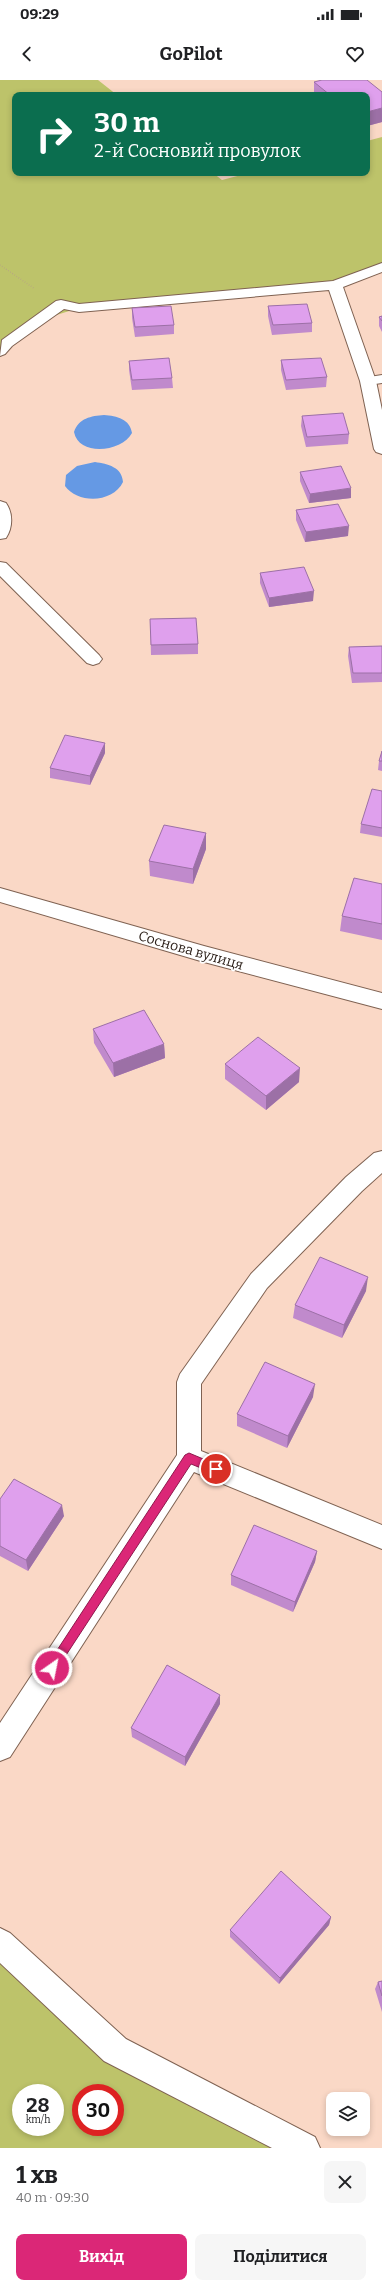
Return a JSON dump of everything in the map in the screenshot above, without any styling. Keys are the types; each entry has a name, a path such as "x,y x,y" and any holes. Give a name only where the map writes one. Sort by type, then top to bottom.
{"street":[{"path":"0,351 7,343 61,304 79,308 335,285 382,267"},
{"path":"335,285 375,380 382,449"},
{"name":"Соснова вулиця","path":"0,895 204,954 382,1001"},
{"path":"0,1747 189,1458 189,1382 259,1281 354,1184 382,1160"},
{"path":"189,1458 382,1537"},
{"path":"0,1943 115,2050 304,2148"}],"lane":[{"path":"0,506 4,518 0,534"},
{"path":"0,567 93,659"}],"path":[{"path":"0,265 44,296 61,304"}],"green space":[{"path":"0,80 98,80 113,92 12,92 12,176 217,176 222,180 237,176 370,176 370,140 382,137 382,267 335,285 79,308 37,321 7,343 0,351"},
{"path":"0,1943 115,2050 304,2148 0,2148"}],"water":[{"path":"104,415 118,417 126,421 131,428 132,433 127,439 111,448 92,448 84,445 78,440 74,432 76,427 82,421 95,416"},
{"path":"95,462 114,467 120,473 123,482 112,494 95,499 86,498 71,492 65,486 66,475 77,466"}],"building":[{"path":"322,80 367,80 382,92 382,108 370,111 370,92 326,92 314,82"},
{"path":"307,304 312,323 273,325 268,306"},
{"path":"171,306 174,325 135,327 132,308"},
{"path":"169,358 172,378 132,380 129,361"},
{"path":"321,358 327,377 286,380 281,360"},
{"path":"343,413 349,434 307,437 302,416"},
{"path":"341,466 351,488 310,494 300,472"},
{"path":"338,504 349,526 306,532 296,510"},
{"path":"304,567 314,591 269,598 260,573"},
{"path":"196,618 198,644 151,645 150,619"},
{"path":"382,646 382,673 353,673 349,647"},
{"path":"65,735 105,743 90,776 50,768"},
{"path":"382,751 382,761 379,761"},
{"path":"372,789 382,791 382,828 361,824"},
{"path":"164,825 206,833 193,869 149,861"},
{"path":"354,878 382,884 382,924 342,916"},
{"path":"144,1010 164,1044 113,1063 93,1029"},
{"path":"258,1037 300,1068 266,1096 225,1064"},
{"path":"320,1257 368,1277 344,1325 295,1305"},
{"path":"265,1362 315,1384 288,1436 237,1414"},
{"path":"14,1479 62,1505 26,1560 0,1546 0,1499"},
{"path":"254,1525 317,1551 295,1602 231,1575"},
{"path":"167,1665 220,1695 185,1757 131,1728"},
{"path":"281,1871 331,1917 280,1978 230,1930"},
{"path":"382,1981 382,1996 378,1982"}],"route":[{"path":"52,1668 189,1458 216,1469"}]}
